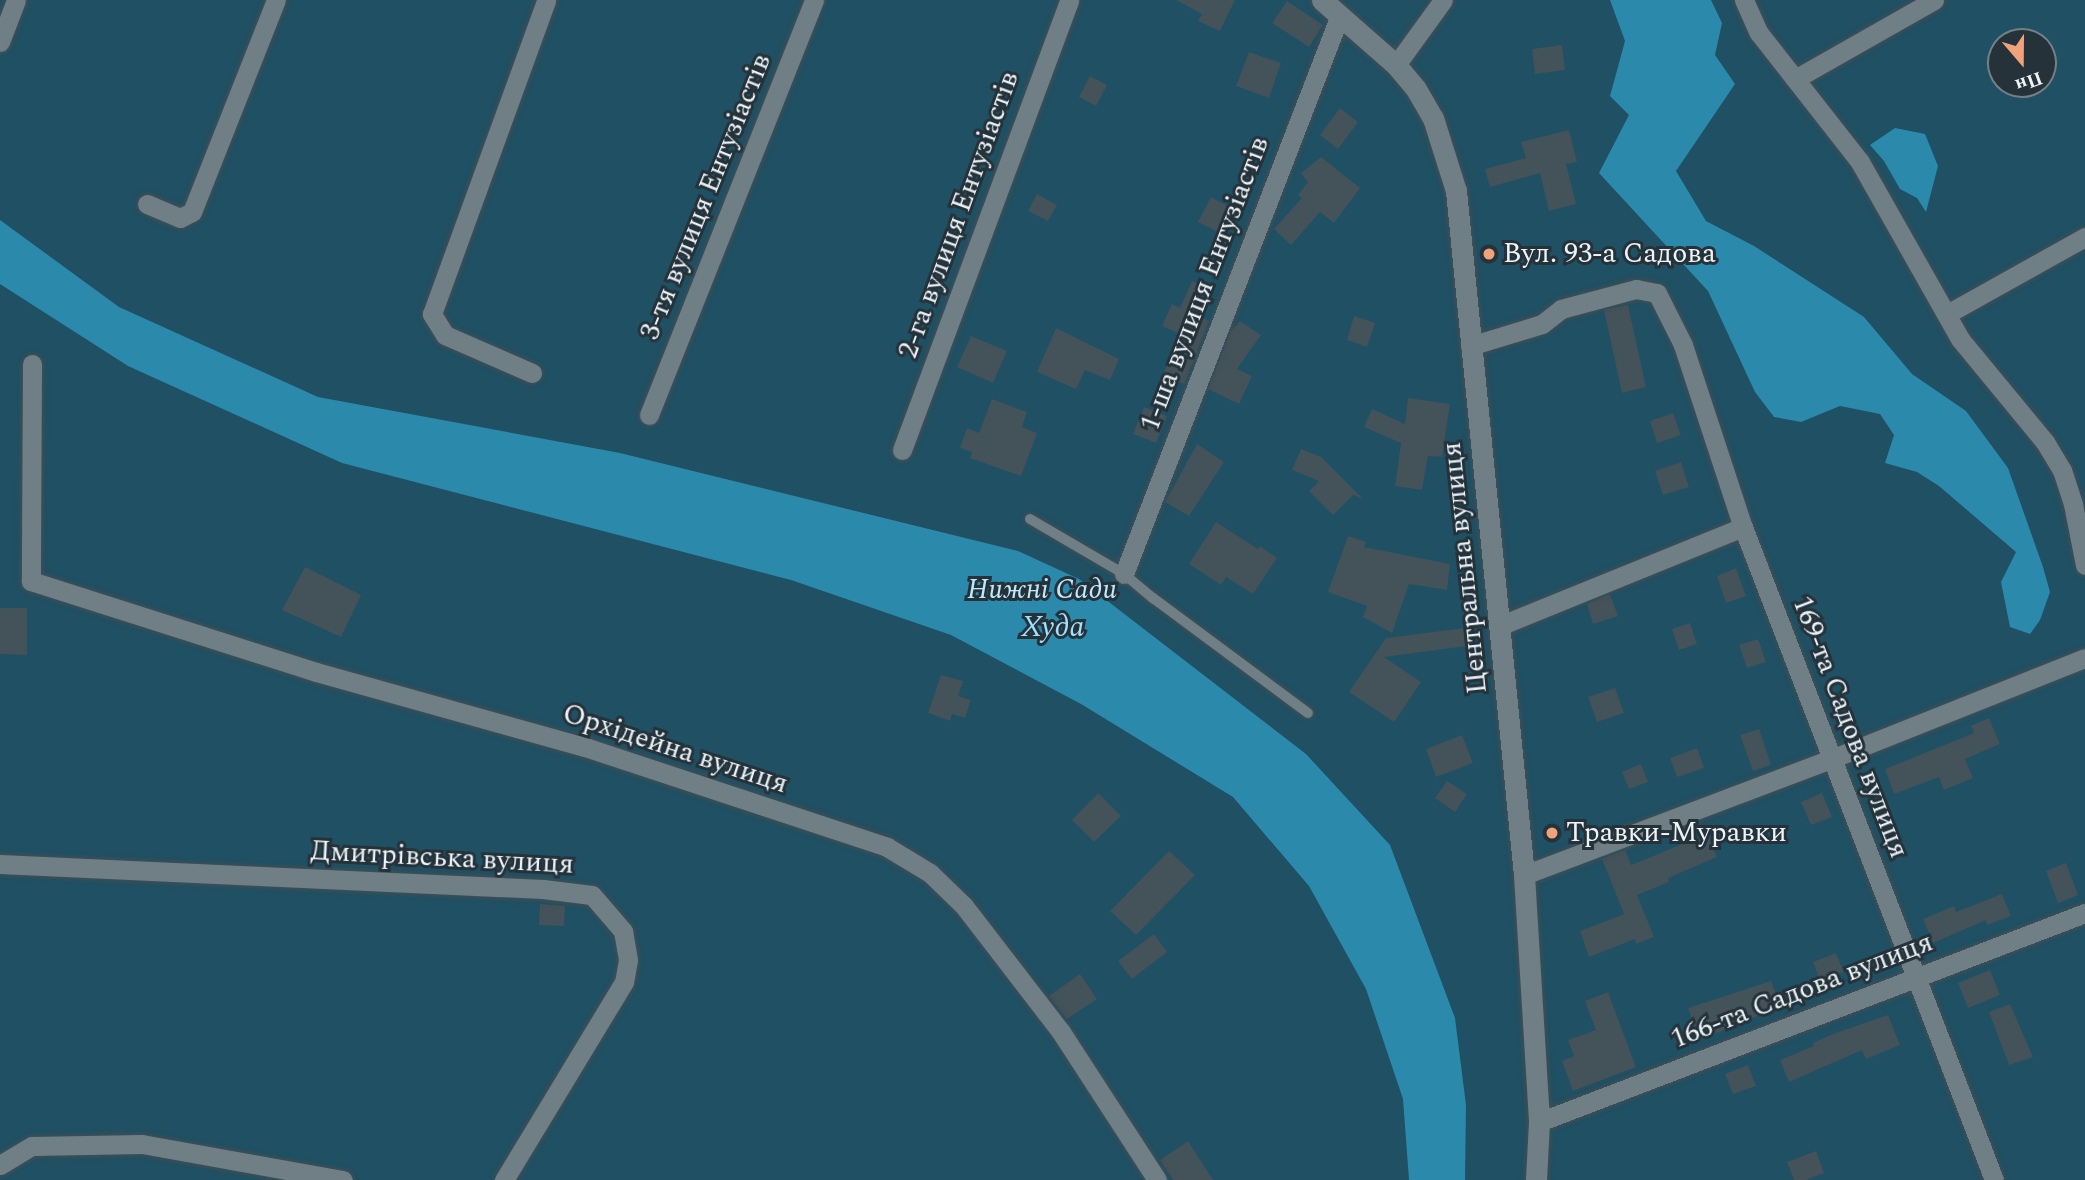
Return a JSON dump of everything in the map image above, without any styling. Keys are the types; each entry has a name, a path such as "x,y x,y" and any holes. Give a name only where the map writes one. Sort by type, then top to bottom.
{"street":[{"path":"0,42 16,0"},
{"path":"147,204 180,218 192,212 276,0"},
{"path":"532,373 445,335 432,314 546,0"},
{"name":"3-тя вулиця Ентузіастів","path":"649,415 814,0"},
{"name":"2-га вулиця Ентузіастів","path":"902,450 1069,0"},
{"name":"Центральна вулиця","path":"1322,0 1396,65 1416,89 1433,118 1446,152 1455,191 1524,875 1539,1122 1536,1180"},
{"path":"1396,65 1443,0"},
{"path":"1744,0 1759,33 1860,162 1960,339 2045,442 2062,470 2073,504 2085,565"},
{"path":"1795,79 1934,0"},
{"name":"1-ша вулиця Ентузіастів","path":"1124,574 1340,15"},
{"path":"1947,314 2085,236"},
{"name":"169-та Садова вулиця","path":"1470,345 1542,324 1561,309 1636,289 1657,293 1683,345 1743,527 1994,1180"},
{"name":"Орхідейна вулиця","path":"32,364 31,581 316,672 585,747 887,847 930,873 964,906 1061,1032 1157,1180"},
{"path":"1499,626 1743,527"},
{"path":"1524,875 1831,759 2085,658"},
{"name":"Дмитрівська вулиця","path":"0,864 544,889 592,895 623,931 628,960 624,982 504,1180"},
{"name":"166-та Садова вулиця","path":"1539,1122 2085,913"},
{"path":"0,1165 32,1146 142,1144 343,1180"}],"lane":[{"path":"1030,519 1124,574 1308,713"}],"green space":[{"name":"Нижні Сади","path":"0,0 2085,0 2085,1180 0,1180"}],"water":[{"path":"1610,0 1711,0 1722,23 1715,55 1735,84 1676,171 1706,221 1754,246 1864,317 1912,374 1966,411 2008,468 2043,567 2050,592 2040,620 2030,634 2010,627 2001,582 2016,552 1939,486 1917,472 1885,463 1894,435 1880,414 1840,406 1801,422 1774,417 1755,392 1708,291 1599,173 1629,115 1610,96 1625,41"},
{"path":"1895,128 1925,134 1938,166 1926,212 1917,198 1900,189 1884,161 1870,145"},
{"name":"Худа","path":"0,220 119,307 318,397 620,453 1018,551 1079,579 1306,754 1390,845 1455,1018 1466,1105 1465,1180 1409,1180 1403,1099 1366,989 1309,886 1233,797 1081,704 951,635 791,580 342,463 128,366 0,284"}],"building":[{"path":"1176,0 1235,0 1220,31 1198,21 1202,14"},
{"path":"1287,1 1323,25 1309,47 1272,23"},
{"path":"1562,45 1565,70 1535,74 1532,49"},
{"path":"1249,52 1281,63 1269,98 1236,86"},
{"path":"1090,76 1107,85 1096,106 1079,97"},
{"path":"1340,108 1358,122 1338,149 1320,135"},
{"path":"1569,130 1577,162 1566,164 1576,204 1549,211 1540,173 1490,187 1485,169 1526,158 1521,142"},
{"path":"1321,157 1360,188 1334,223 1320,212 1291,245 1274,229 1302,198 1298,195 1308,182 1301,173"},
{"path":"1037,194 1057,205 1048,221 1028,211"},
{"path":"1211,197 1237,211 1224,235 1198,222"},
{"path":"1192,281 1212,291 1200,317 1209,321 1184,384 1163,376 1178,333 1162,326 1172,304 1180,308"},
{"path":"1628,305 1646,387 1622,393 1604,310"},
{"path":"1354,316 1375,323 1367,347 1347,340"},
{"path":"1240,321 1261,335 1237,369 1252,376 1239,404 1208,389 1231,331"},
{"path":"1056,328 1119,359 1110,380 1085,370 1076,389 1037,372"},
{"path":"971,336 1007,351 993,383 957,367"},
{"path":"1408,398 1450,404 1442,457 1428,456 1422,490 1395,486 1401,443 1364,427 1372,409 1405,424"},
{"path":"992,399 1027,412 1022,427 1037,433 1021,476 970,458 972,452 960,448 967,428 979,433"},
{"path":"1144,407 1167,416 1156,443 1133,434"},
{"path":"1673,413 1681,435 1657,443 1650,421"},
{"path":"1197,444 1224,462 1189,516 1165,502"},
{"path":"1301,449 1321,457 1363,499 1353,495 1333,515 1309,491 1319,481 1292,470"},
{"path":"1681,462 1689,487 1663,495 1655,471"},
{"path":"1216,522 1277,558 1253,594 1226,577 1221,585 1189,564"},
{"path":"1348,536 1366,542 1364,547 1450,564 1447,590 1409,584 1392,633 1363,617 1367,606 1328,592"},
{"path":"305,567 361,595 341,637 282,610"},
{"path":"1736,568 1746,596 1726,603 1717,576"},
{"path":"1610,594 1618,616 1593,624 1587,604"},
{"path":"0,608 27,608 27,655 0,654"},
{"path":"1690,623 1697,644 1679,650 1672,629"},
{"path":"1465,628 1467,646 1384,657 1421,682 1394,722 1349,692 1386,638"},
{"path":"1758,639 1766,662 1747,668 1739,645"},
{"path":"941,675 963,681 958,696 971,700 965,718 952,714 950,721 928,713"},
{"path":"1615,688 1624,713 1597,722 1588,697"},
{"path":"1989,718 2000,744 1965,759 1973,778 1944,790 1939,777 1894,794 1885,769 1974,733 1971,726"},
{"path":"1759,729 1771,765 1753,771 1740,735"},
{"path":"1462,735 1473,763 1436,777 1426,749"},
{"path":"1697,748 1704,768 1677,777 1670,758"},
{"path":"1641,764 1648,782 1629,789 1622,772"},
{"path":"1447,781 1467,794 1455,812 1435,798"},
{"path":"1098,793 1121,816 1094,842 1072,820"},
{"path":"1822,793 1832,817 1811,825 1801,802"},
{"path":"1707,834 1717,857 1637,895 1654,937 1636,944 1635,939 1589,957 1580,931 1624,914 1602,859 1625,850 1631,865"},
{"path":"1169,851 1195,875 1136,935 1110,911"},
{"path":"2066,863 2078,895 2058,903 2046,871"},
{"path":"2002,894 2011,916 1987,925 1986,920 1933,943 1923,919 1954,906 1956,912"},
{"path":"540,904 565,906 564,926 539,925"},
{"path":"1154,934 1167,952 1132,979 1118,961"},
{"path":"1836,953 1844,972 1820,981 1813,962"},
{"path":"1990,970 2000,995 1968,1008 1958,983"},
{"path":"1080,974 1097,999 1067,1019 1049,996"},
{"path":"1771,981 1781,1006 1700,1040 1688,1008"},
{"path":"1608,992 1636,1067 1573,1091 1562,1061 1574,1056 1568,1040 1596,1030 1585,1001"},
{"path":"2010,1004 2033,1057 2009,1065 1989,1012"},
{"path":"1888,1015 1900,1045 1866,1059 1862,1050 1789,1082 1780,1060 1814,1046 1813,1043 1833,1034"},
{"path":"1748,1065 1756,1086 1733,1094 1725,1074"},
{"path":"1188,1141 1213,1180 1173,1180 1160,1160"},
{"path":"1816,1151 1824,1173 1806,1180 1794,1180 1787,1162"}],"place":[{"name":"Вул. 93-а Садова","path":"1489,254"},
{"name":"Травки-Муравки","path":"1552,833"}]}
